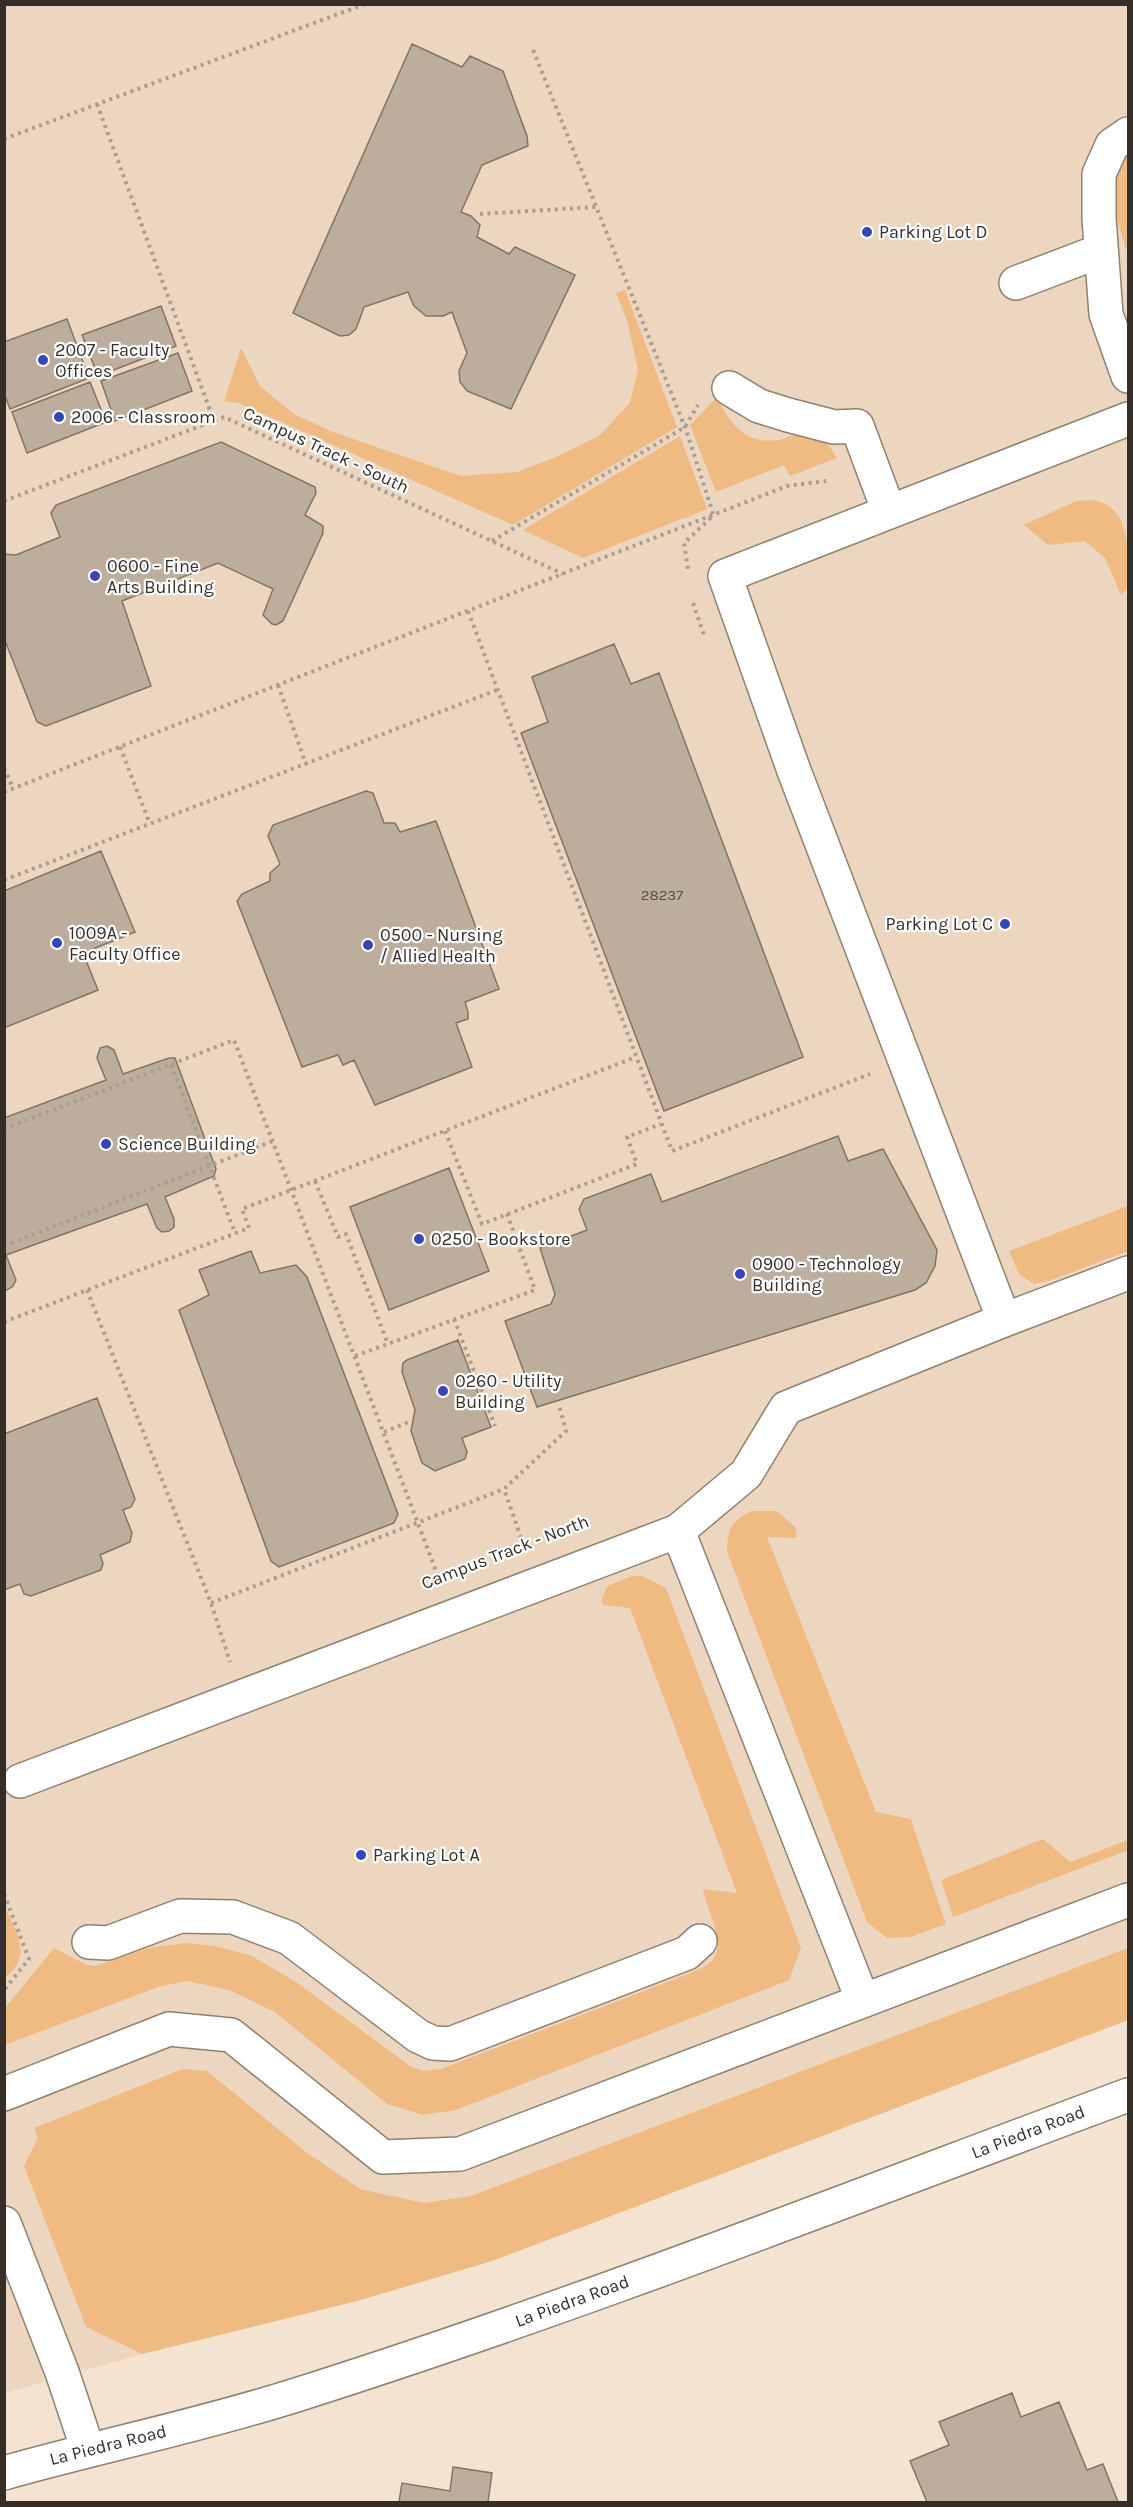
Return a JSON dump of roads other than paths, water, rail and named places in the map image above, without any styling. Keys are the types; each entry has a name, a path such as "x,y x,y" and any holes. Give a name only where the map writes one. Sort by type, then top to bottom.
{"street":[{"path":"1128,134 1113,145 1099,174 1100,251 1106,314 1128,376"},
{"path":"1016,283 1100,251"},
{"path":"715,393 834,428 857,426 889,512"},
{"path":"1004,1320 793,768 725,576 1128,419"},
{"path":"20,1781 678,1531 747,1474 786,1408 1004,1320 1128,1273"},
{"path":"678,1531 863,2001"},
{"path":"4,2094 169,2029 231,2035 383,2157 460,2154 1128,1900"},
{"path":"89,1942 108,1942 180,1916 233,1917 289,1938 418,2036 433,2043 450,2044 687,1953 699,1941"},
{"name":"La Piedra Road","path":"4,2473 241,2412 467,2338 711,2251 1128,2095"},
{"path":"4,2223 62,2372 88,2450"}],"place":[{"name":"Parking Lot D","path":"867,232"},
{"name":"2007 - Faculty Offices","path":"43,360"},
{"name":"2006 - Classroom","path":"59,417"},
{"name":"0600 - Fine Arts Building","path":"95,576"},
{"name":"Parking Lot C","path":"1005,924"},
{"name":"1009A - Faculty Office","path":"57,943"},
{"name":"0500 - Nursing / Allied Health","path":"368,945"},
{"name":"Science Building","path":"106,1144"},
{"name":"0250 - Bookstore","path":"419,1239"},
{"name":"0900 - Technology Building","path":"740,1274"},
{"name":"0260 - Utility Building","path":"443,1391"},
{"name":"Parking Lot A","path":"361,1855"}]}
